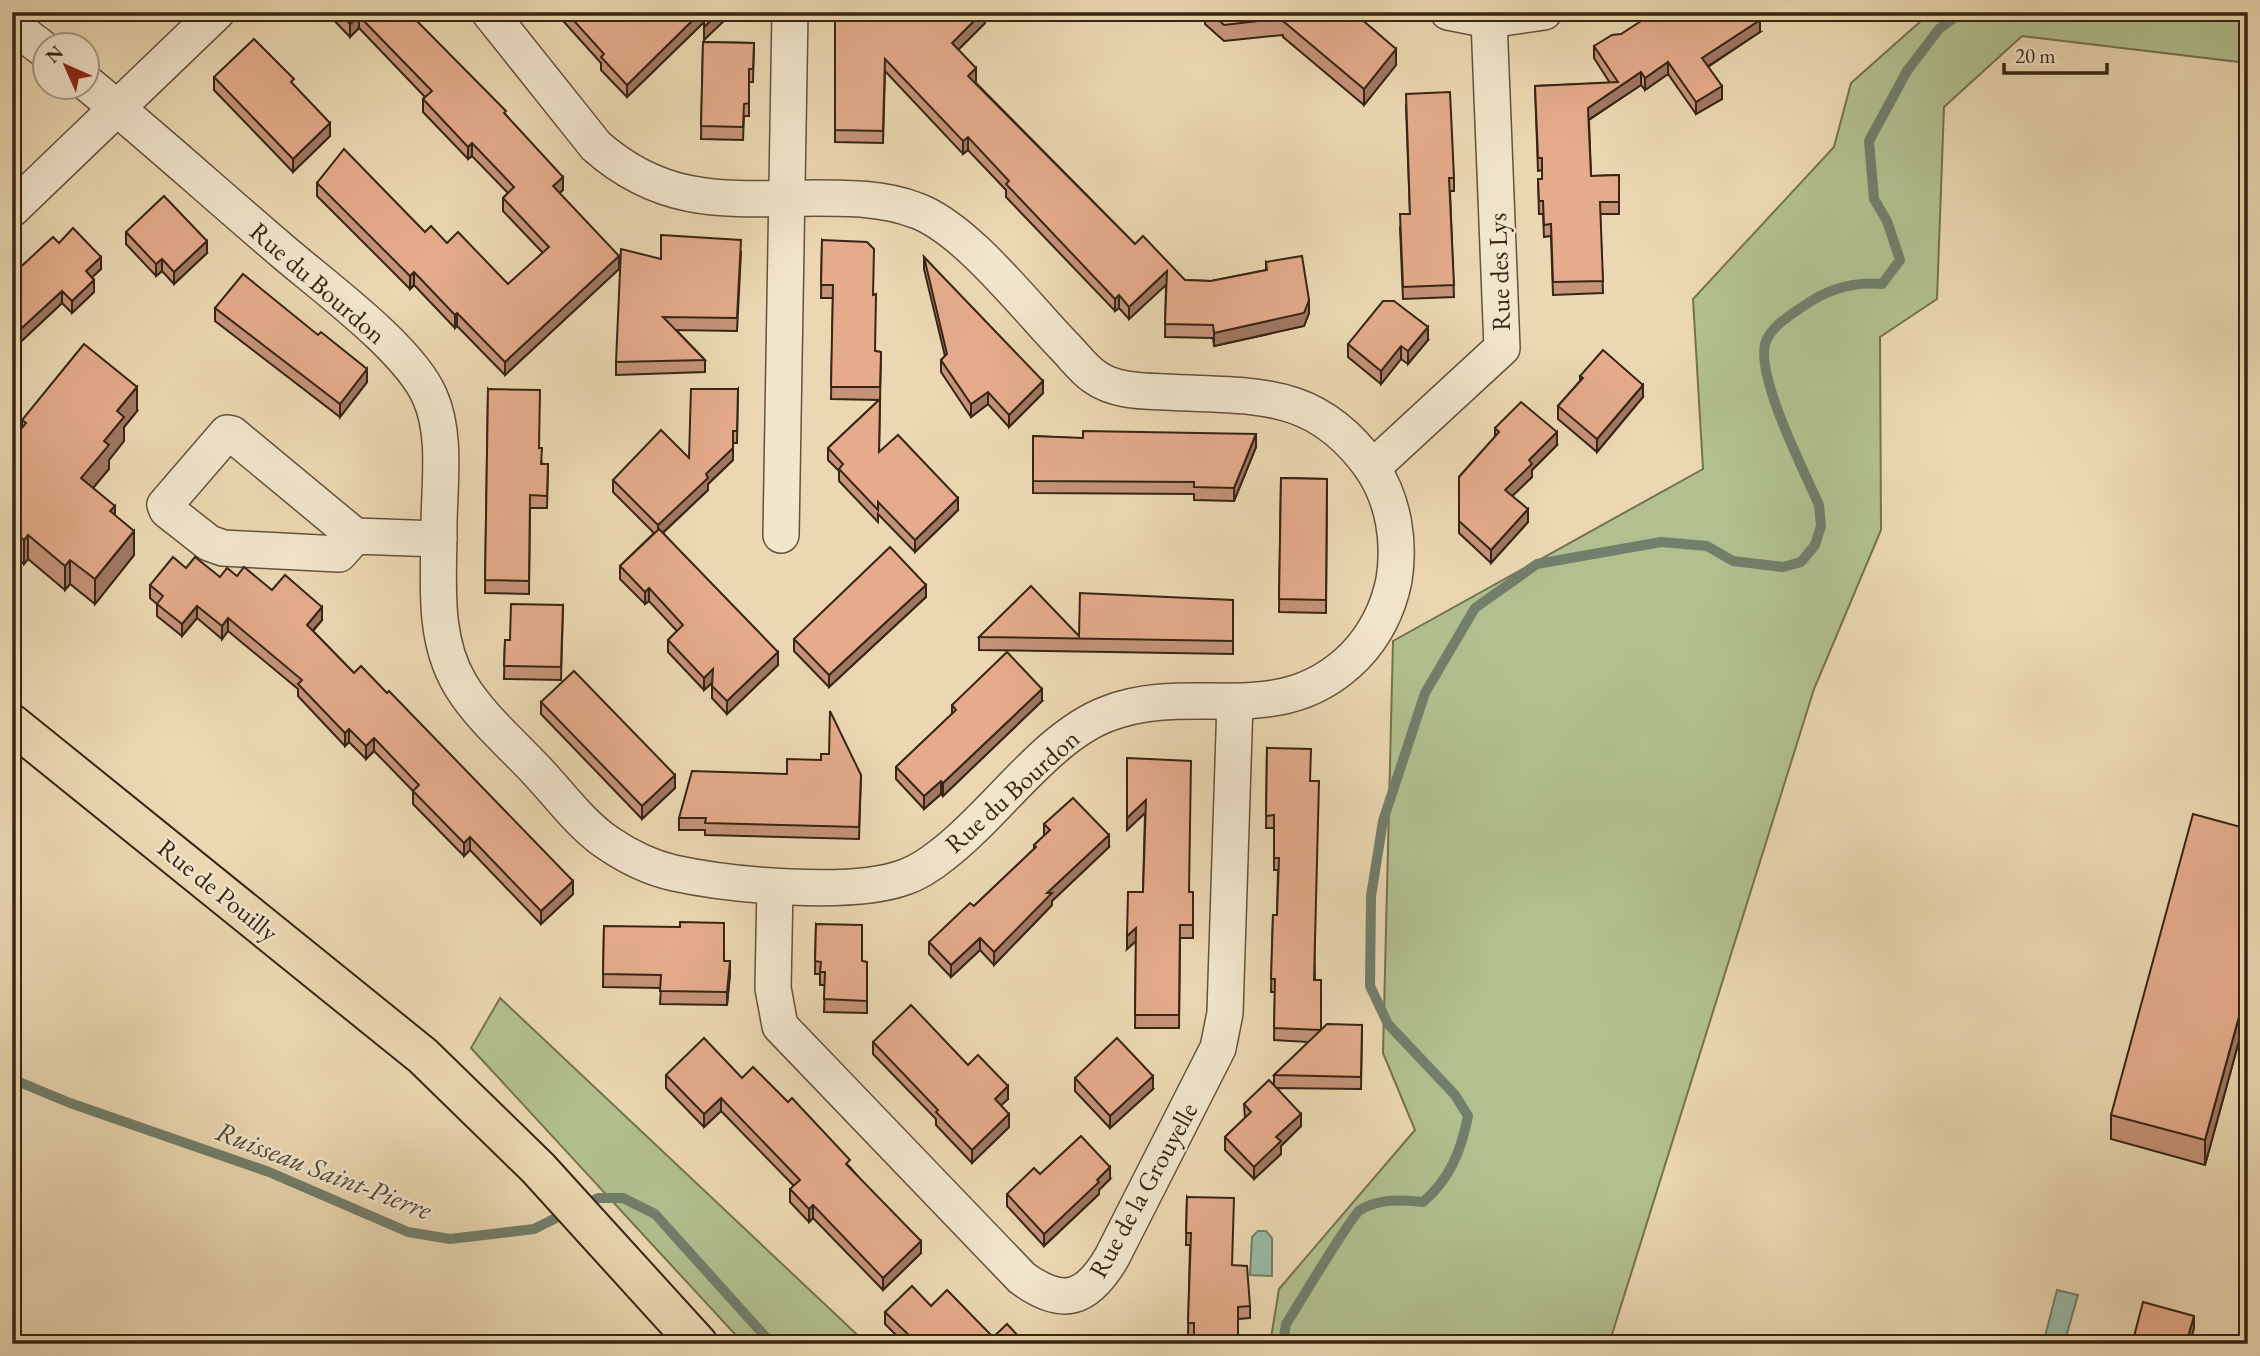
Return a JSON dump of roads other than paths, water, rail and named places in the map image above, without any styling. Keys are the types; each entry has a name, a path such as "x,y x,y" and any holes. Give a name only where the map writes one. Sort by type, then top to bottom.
{"main road":[{"name":"Rue de Pouilly","path":"12,724 423,1056 538,1168 698,1344"}],"street":[{"path":"12,209 217,12"},
{"name":"Rue du Bourdon","path":"102,96 377,332 421,382 431,398 439,437 439,617 448,656 459,682 477,706 599,837 629,856 669,872 775,887 867,885 907,877 943,855 1066,739 1102,715 1144,704 1262,702 1307,690 1330,679 1378,629 1393,586 1396,538 1390,506 1372,468 1336,428 1304,407 1265,398 1127,390 1096,379 962,240 935,217 880,201 694,197 666,190 610,159 587,136 489,12"},
{"path":"781,535 790,12"},
{"path":"1448,12 1489,20 1544,12"},
{"name":"Rue des Lys","path":"1372,468 1502,348 1489,20"},
{"path":"12,25 32,40"},
{"path":"355,536 339,554 223,548 209,543 167,510 165,505 227,433 232,434 355,536 439,539"},
{"name":"Rue de la Grouyelle","path":"775,887 773,988 780,1026 1022,1278 1049,1296 1074,1295 1089,1288 1107,1266 1218,1048 1225,1013 1235,702"}],"waterway":[{"name":"Ruisseau Saint-Pierre","path":"1283,1344 1286,1324 1355,1216 1360,1210 1383,1202 1423,1202 1440,1184 1453,1163 1468,1116 1455,1095 1388,1024 1370,986 1371,896 1383,821 1425,693 1475,608 1537,564 1661,542 1707,546 1733,561 1783,567 1801,562 1815,545 1821,526 1819,505 1773,396 1766,373 1764,353 1767,339 1783,321 1821,295 1850,285 1882,284 1900,260 1887,221 1874,199 1869,141 1907,71 1939,29 1962,12"},
{"name":"Ruisseau Saint-Pierre","path":"12,1079 70,1103 269,1172 408,1232 450,1239 534,1229 568,1212"},
{"name":"Ruisseau Saint-Pierre","path":"583,1205 598,1198 623,1198 655,1214 772,1344"}]}
